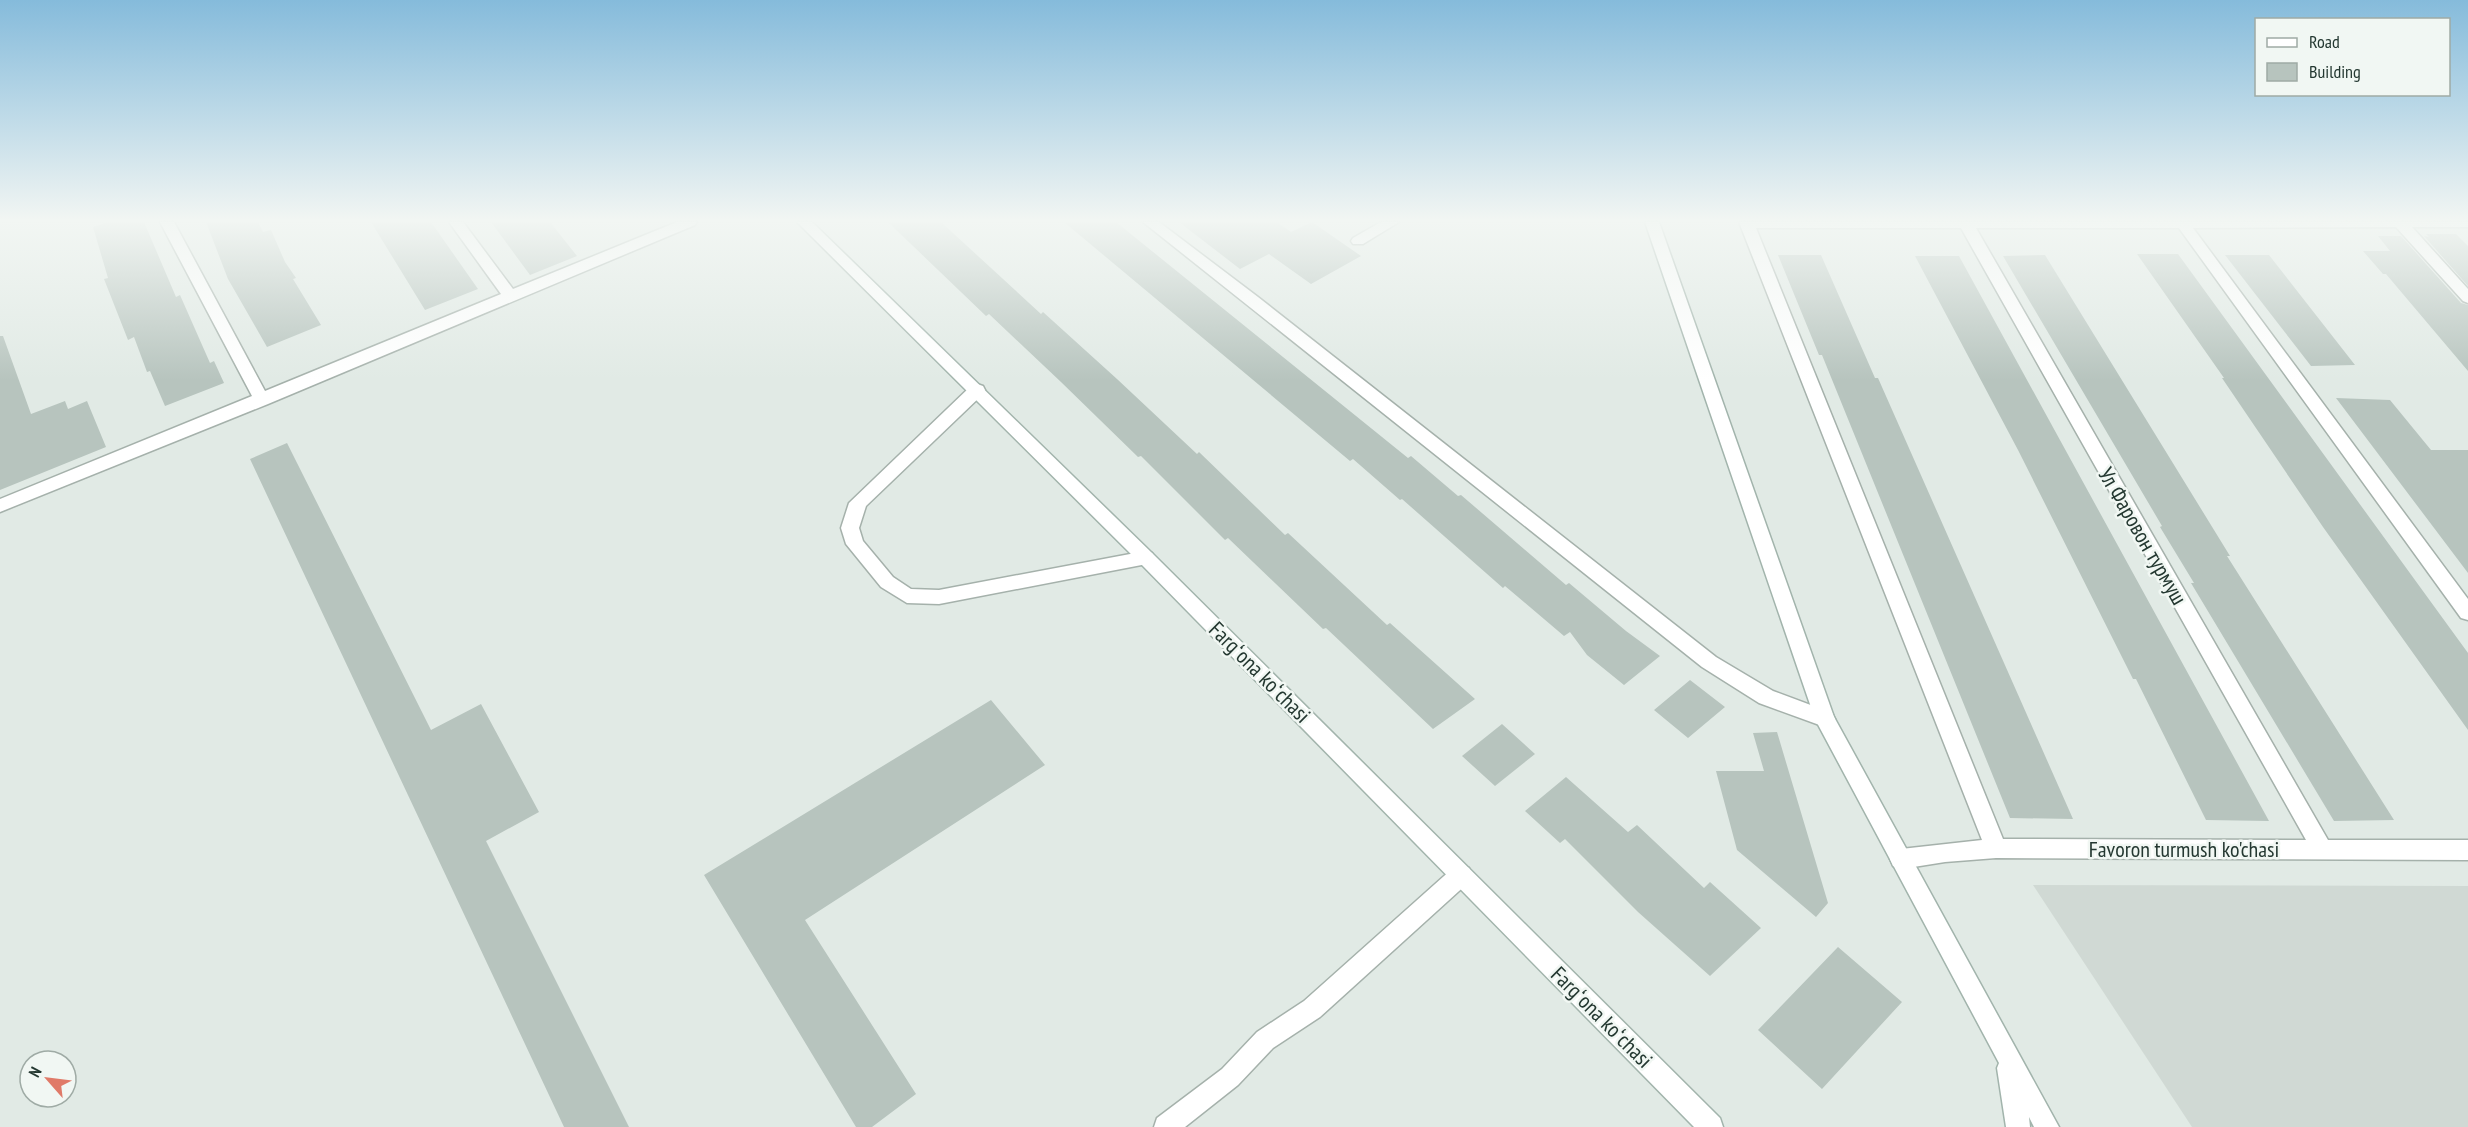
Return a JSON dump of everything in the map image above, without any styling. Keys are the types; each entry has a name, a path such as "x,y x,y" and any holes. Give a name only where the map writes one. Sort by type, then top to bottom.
{"street":[{"path":"195,275 262,400"},
{"path":"495,275 510,295"},
{"path":"0,506 262,400 560,275"},
{"name":"Fargʻona koʻchasi","path":"858,275 1146,558 1711,1127"},
{"path":"1219,275 1709,662 1766,697 1825,719"},
{"path":"1670,275 1825,719 2048,1127"},
{"path":"1767,275 1996,848"},
{"name":"Ул Фаровон турмуш","path":"1995,275 2322,849"},
{"path":"2221,275 2468,613"},
{"path":"2447,275 2468,298"},
{"path":"976,390 858,504 850,528 855,544 887,582 907,596 939,597 1146,558"},
{"name":"Favoron turmush ko'chasi","path":"1901,860 1945,852 1996,848 2468,850"},
{"path":"1166,1127 1230,1077 1265,1040 1312,1009 1461,875"},
{"path":"2006,1052 2019,1127"}],"shaded area":[{"path":"2033,885 2468,886 2468,1127 2192,1127"}],"building":[{"path":"107,275 166,275 176,297 180,295 210,363 214,361 224,383 165,406 150,371 147,372 134,337 128,340 104,279 108,278"},
{"path":"226,275 294,275 296,278 293,279 321,325 267,347"},
{"path":"403,275 468,275 478,289 425,310"},
{"path":"943,275 998,275 1041,314 1043,312 1197,454 1199,452 1285,535 1288,533 1387,625 1390,623 1475,699 1433,729 1326,628 1323,629 1228,538 1225,540 1141,456 1138,457 989,314 986,316"},
{"path":"1127,275 1181,275 1408,458 1411,456 1458,496 1461,495 1566,585 1569,583 1660,656 1624,685 1587,655 1570,632 1564,636 1505,586 1503,588 1402,499 1400,500 1353,459 1350,461"},
{"path":"1298,275 1328,275 1311,284"},
{"path":"1786,275 1830,275 1875,378 1878,378 2073,819 2010,818 1822,355 1819,355"},
{"path":"1925,275 1969,275 2269,821 2206,820 2018,450"},
{"path":"2014,275 2057,275 2230,556 2227,556 2394,820 2334,821 2191,583 2194,583 2160,527 2162,526"},
{"path":"2151,275 2193,275 2468,653 2468,730 2323,527 2222,378 2224,378"},
{"path":"2240,275 2284,275 2355,365 2311,366"},
{"path":"2387,275 2436,275 2461,303 2468,305 2468,371"},
{"path":"2458,275 2468,275 2468,286"},
{"path":"0,336 3,336 31,414 65,401 68,409 87,401 106,447 0,490"},
{"path":"2336,398 2390,400 2431,450 2468,450 2468,573"},
{"path":"287,443 431,730 481,704 539,812 486,841 629,1127 564,1127 250,459"},
{"path":"1690,680 1725,707 1688,738 1654,710"},
{"path":"991,700 1045,765 805,920 916,1094 872,1127 856,1127 704,875"},
{"path":"1502,724 1535,754 1495,786 1462,756"},
{"path":"1777,732 1828,903 1816,917 1737,850 1716,771 1764,771 1753,733"},
{"path":"1566,777 1628,832 1637,825 1704,888 1710,882 1761,928 1710,976 1638,912 1565,839 1560,843 1525,811"},
{"path":"1838,947 1902,1002 1822,1089 1758,1030"}]}
